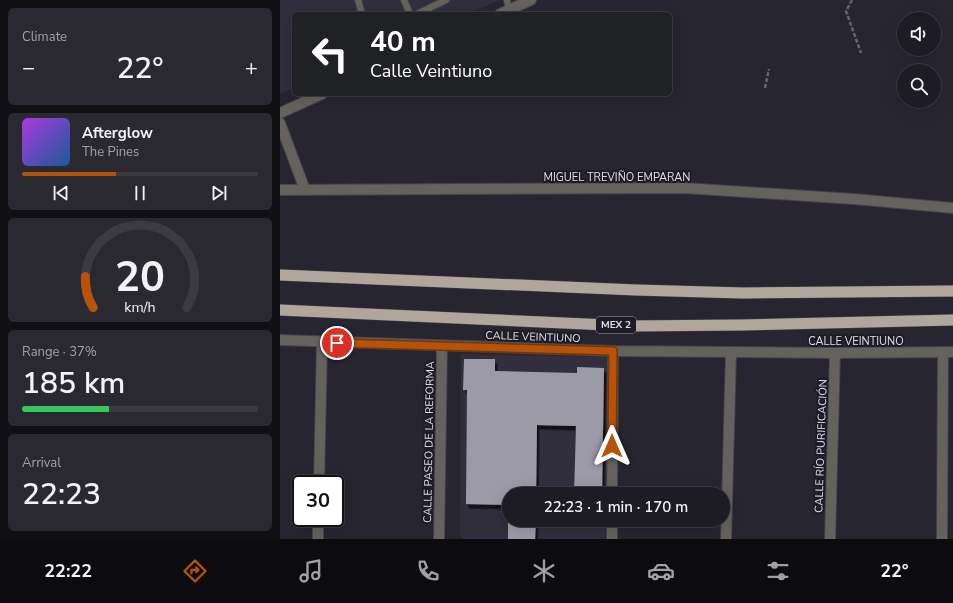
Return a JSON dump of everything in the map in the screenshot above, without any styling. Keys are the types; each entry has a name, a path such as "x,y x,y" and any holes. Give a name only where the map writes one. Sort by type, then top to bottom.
{"highway":[{"path":"280,275 743,293 953,291"},
{"name":"MEX 2","path":"280,310 630,326 749,325 953,320"}],"street":[{"path":"505,8 531,0"},
{"path":"280,113 318,96"},
{"path":"280,123 305,190"},
{"name":"MIGUEL TREVIÑO EMPARAN","path":"280,190 684,188 854,199 953,208"},
{"name":"CALLE VEINTIUNO","path":"280,340 613,351 731,353 948,352"},
{"path":"319,475 322,342"},
{"name":"CALLE PASEO DE LA REFORMA","path":"439,539 442,346"},
{"path":"612,487 613,351"},
{"path":"942,539 948,352"},
{"path":"726,539 731,353"},
{"name":"CALLE RÍO PURIFICACIÓN","path":"830,539 836,353"},
{"path":"318,527 318,539"},
{"path":"612,527 612,539"}],"lane":[{"path":"358,0 361,12"},
{"path":"404,0 409,12"},
{"path":"420,12 434,2 446,0"}],"path":[{"path":"852,0 846,11 861,53"},
{"path":"765,88 769,69"}],"shaded area":[{"path":"280,0 500,0 472,12 292,12 292,89 280,94"},
{"path":"461,354 607,357 606,487 502,487 502,527 606,527 605,539 464,539 460,535"}],"building":[{"path":"464,359 495,359 495,371 577,373 577,367 604,368 602,487 574,487 576,426 537,425 536,487 502,487 502,505 466,504 467,390 463,390"},
{"path":"508,527 536,527 535,539 508,539"}],"route":[{"path":"337,343 613,351 612,446"}]}
